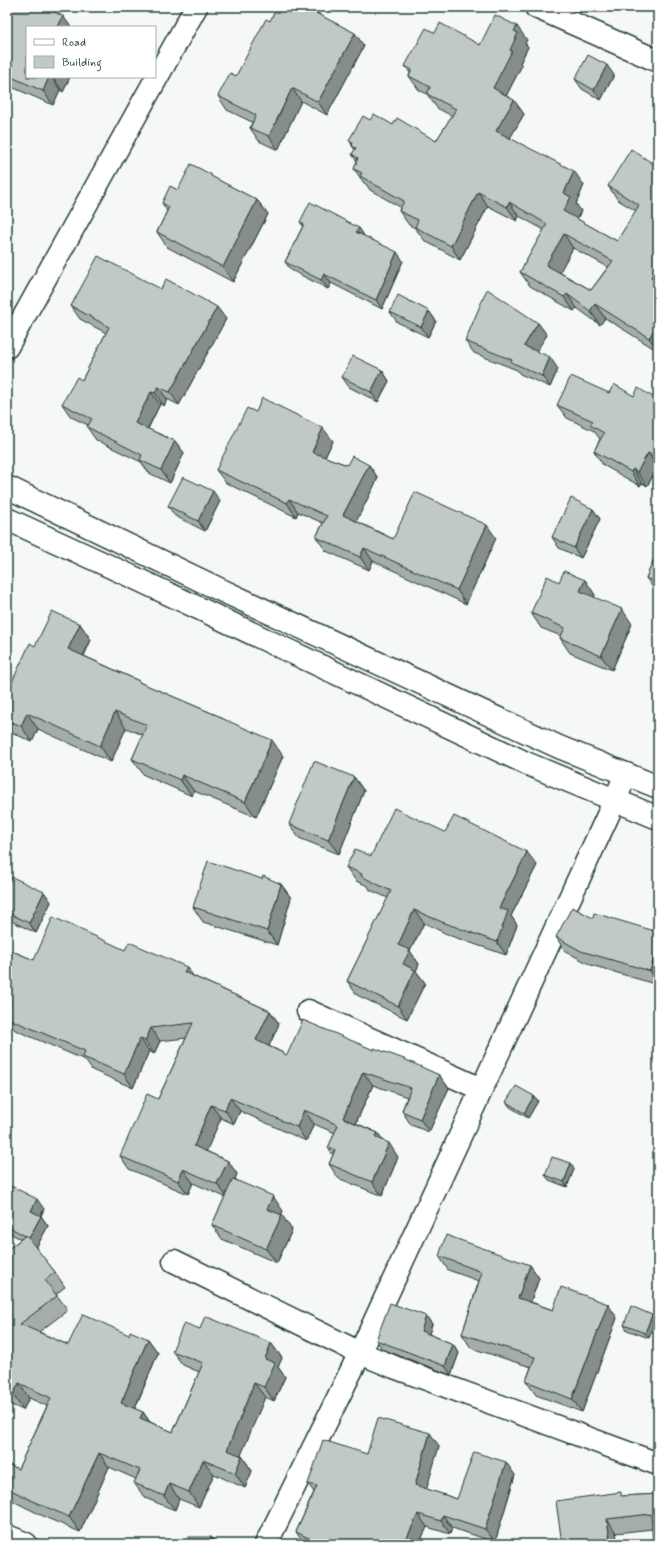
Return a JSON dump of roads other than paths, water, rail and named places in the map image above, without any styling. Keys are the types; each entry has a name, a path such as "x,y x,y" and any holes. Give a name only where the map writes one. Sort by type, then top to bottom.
{"street":[{"path":"7,347 196,7"},
{"path":"536,7 658,61"},
{"path":"7,487 223,591 559,747 658,787"},
{"path":"7,519 144,582 528,764 658,818"},
{"path":"266,1544 360,1353 626,774"},
{"path":"308,1011 481,1089"},
{"path":"174,1262 360,1353 394,1367 658,1464"},
{"path":"7,1536 26,1544"}]}
